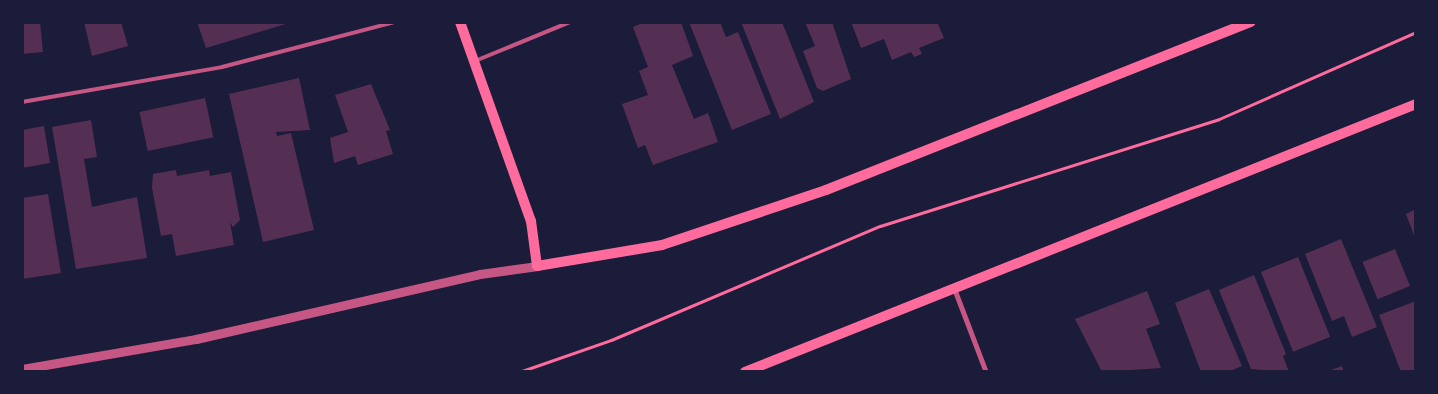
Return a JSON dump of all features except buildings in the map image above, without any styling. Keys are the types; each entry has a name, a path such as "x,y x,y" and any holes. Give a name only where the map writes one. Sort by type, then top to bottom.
{"main road":[{"path":"460,22 531,221 537,266 662,245 826,190 1251,22"},
{"path":"745,372 955,291 1416,104"}],"street":[{"path":"22,369 196,339 480,274 537,266"},
{"path":"955,291 986,372"}],"lane":[{"path":"22,102 222,67 396,22"},
{"path":"474,62 570,22"}],"path":[{"path":"519,372 611,340 880,226 1219,119 1416,32"}]}
